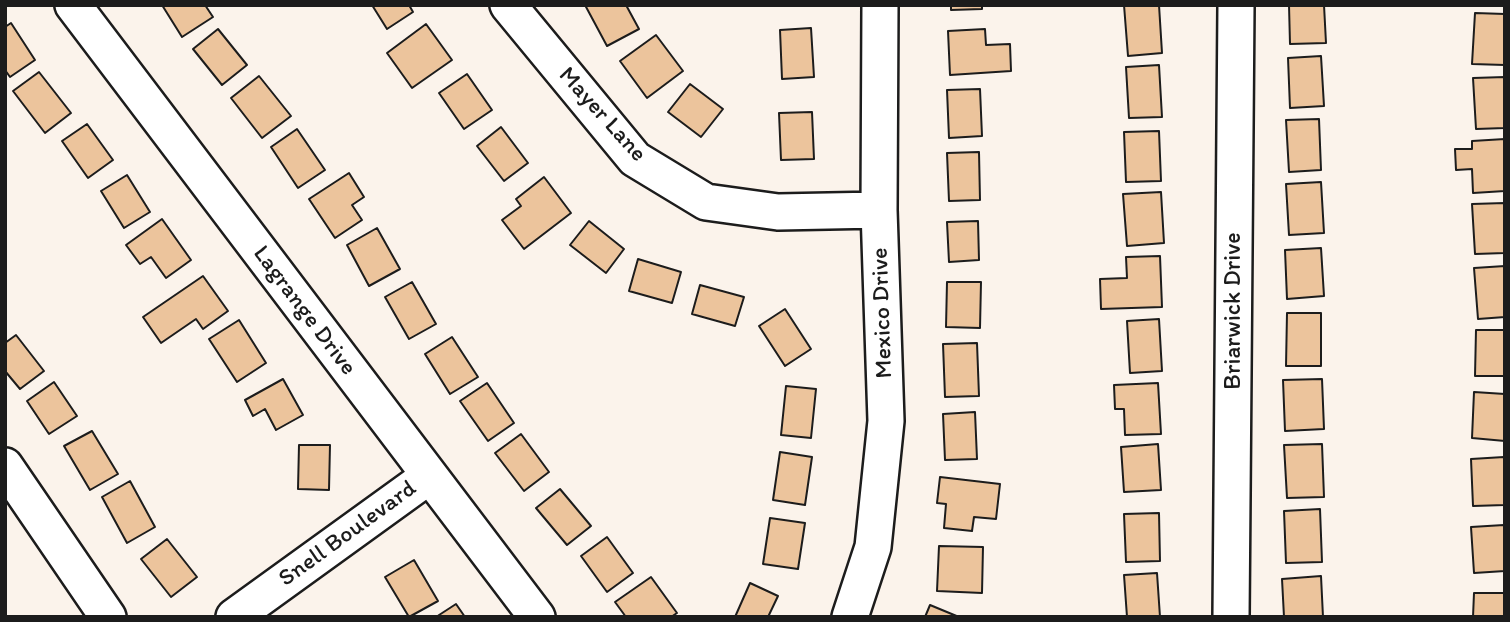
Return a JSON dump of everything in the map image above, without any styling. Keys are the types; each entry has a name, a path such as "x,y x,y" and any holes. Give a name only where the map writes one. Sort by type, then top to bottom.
{"street":[{"name":"Lagrange Drive","path":"73,5 537,617"},
{"name":"Mayer Lane","path":"508,5 635,159 706,202 778,212 879,210"},
{"name":"Mexico Drive","path":"850,617 873,547 886,421 879,210 880,5"},
{"name":"Briarwick Drive","path":"1231,617 1236,5"},
{"path":"5,466 108,617"},
{"name":"Snell Boulevard","path":"234,617 429,476"}],"building":[{"path":"162,5 205,5 213,17 182,37"},
{"path":"372,5 409,5 413,12 387,29"},
{"path":"585,5 626,5 639,29 607,46"},
{"path":"951,5 982,5 982,9 951,10"},
{"path":"1124,5 1159,5 1162,53 1128,56"},
{"path":"1289,5 1324,5 1326,43 1290,44"},
{"path":"1475,13 1505,14 1505,65 1472,64"},
{"path":"11,23 35,60 10,77 5,70 5,27"},
{"path":"426,24 452,60 412,88 387,53"},
{"path":"811,28 814,77 782,79 780,30"},
{"path":"218,29 247,65 222,85 193,49"},
{"path":"985,29 986,45 1010,44 1011,71 950,75 948,31"},
{"path":"656,35 683,71 647,98 620,61"},
{"path":"1321,56 1324,106 1290,108 1288,58"},
{"path":"1159,65 1162,117 1129,118 1126,67"},
{"path":"39,72 71,113 45,133 13,91"},
{"path":"467,74 492,110 464,129 439,93"},
{"path":"259,76 291,116 262,138 231,98"},
{"path":"1505,77 1505,128 1476,129 1473,78"},
{"path":"690,84 723,109 701,137 668,112"},
{"path":"980,89 982,136 949,138 947,90"},
{"path":"812,112 814,159 781,160 779,113"},
{"path":"1319,119 1321,170 1289,172 1286,120"},
{"path":"87,124 113,160 88,178 62,141"},
{"path":"501,127 528,163 504,181 477,146"},
{"path":"297,129 325,170 298,188 271,147"},
{"path":"1159,131 1161,181 1126,182 1124,132"},
{"path":"1505,139 1505,191 1473,193 1472,169 1456,170 1455,149 1472,149 1472,141"},
{"path":"979,152 980,200 949,201 947,153"},
{"path":"349,173 364,197 352,205 362,220 335,238 309,199"},
{"path":"127,175 150,212 124,228 101,191"},
{"path":"544,177 571,213 524,249 502,220 521,206 516,199"},
{"path":"1321,182 1324,233 1289,235 1286,184"},
{"path":"1161,192 1164,243 1127,246 1123,194"},
{"path":"1505,203 1505,253 1475,254 1472,204"},
{"path":"162,219 191,260 166,278 151,257 140,264 126,245"},
{"path":"589,221 624,249 606,273 570,245"},
{"path":"978,221 979,260 949,262 947,222"},
{"path":"377,228 400,269 369,286 347,245"},
{"path":"1321,248 1324,296 1287,299 1285,250"},
{"path":"1160,256 1162,307 1101,309 1100,279 1127,278 1126,257"},
{"path":"638,259 681,272 672,303 629,291"},
{"path":"1505,266 1505,317 1478,319 1474,268"},
{"path":"203,276 228,311 203,329 196,319 161,343 143,317"},
{"path":"412,282 436,324 409,339 385,297"},
{"path":"947,282 981,282 980,328 946,327"},
{"path":"700,285 744,297 735,326 692,314"},
{"path":"785,309 811,349 785,366 759,326"},
{"path":"1287,313 1321,313 1321,366 1286,366"},
{"path":"1159,319 1162,371 1130,373 1127,321"},
{"path":"239,320 266,363 237,382 209,339"},
{"path":"1476,330 1505,330 1505,376 1475,376"},
{"path":"16,335 44,371 20,389 5,371 5,343"},
{"path":"452,337 478,377 450,394 425,354"},
{"path":"977,343 979,396 945,397 943,344"},
{"path":"283,379 303,415 276,430 265,409 253,416 245,400"},
{"path":"1322,379 1324,429 1285,431 1283,380"},
{"path":"54,382 77,416 49,434 27,401"},
{"path":"487,383 514,423 488,441 460,401"},
{"path":"1158,383 1161,434 1125,435 1124,409 1115,409 1114,385"},
{"path":"786,386 816,389 811,438 781,435"},
{"path":"1474,392 1505,394 1505,441 1472,438"},
{"path":"975,412 977,459 945,460 943,414"},
{"path":"92,431 118,474 90,490 64,446"},
{"path":"521,434 549,472 524,491 495,453"},
{"path":"1158,444 1161,490 1124,492 1121,447"},
{"path":"1322,444 1324,497 1287,498 1284,445"},
{"path":"299,445 330,445 329,490 298,489"},
{"path":"780,452 812,457 805,505 773,500"},
{"path":"1504,457 1505,505 1473,506 1471,459"},
{"path":"940,477 1000,484 996,519 974,517 972,531 944,528 946,504 937,503"},
{"path":"130,481 155,527 127,543 102,497"},
{"path":"560,489 591,526 567,545 536,508"},
{"path":"1320,509 1322,562 1286,563 1284,511"},
{"path":"1159,513 1160,561 1126,562 1124,514"},
{"path":"770,518 805,523 798,569 763,564"},
{"path":"1504,525 1505,571 1474,573 1471,527"},
{"path":"607,537 633,573 607,592 581,556"},
{"path":"167,539 197,577 171,597 141,559"},
{"path":"939,546 983,547 982,593 937,591"},
{"path":"414,560 438,601 409,617 385,577"},
{"path":"1157,573 1160,617 1127,617 1124,575"},
{"path":"1321,576 1323,617 1284,617 1282,579"},
{"path":"651,577 677,613 671,617 626,617 615,602"},
{"path":"750,583 778,596 768,617 735,617"},
{"path":"1474,593 1505,593 1505,617 1473,617"},
{"path":"456,604 465,617 436,617"},
{"path":"930,605 959,617 925,617"}]}
